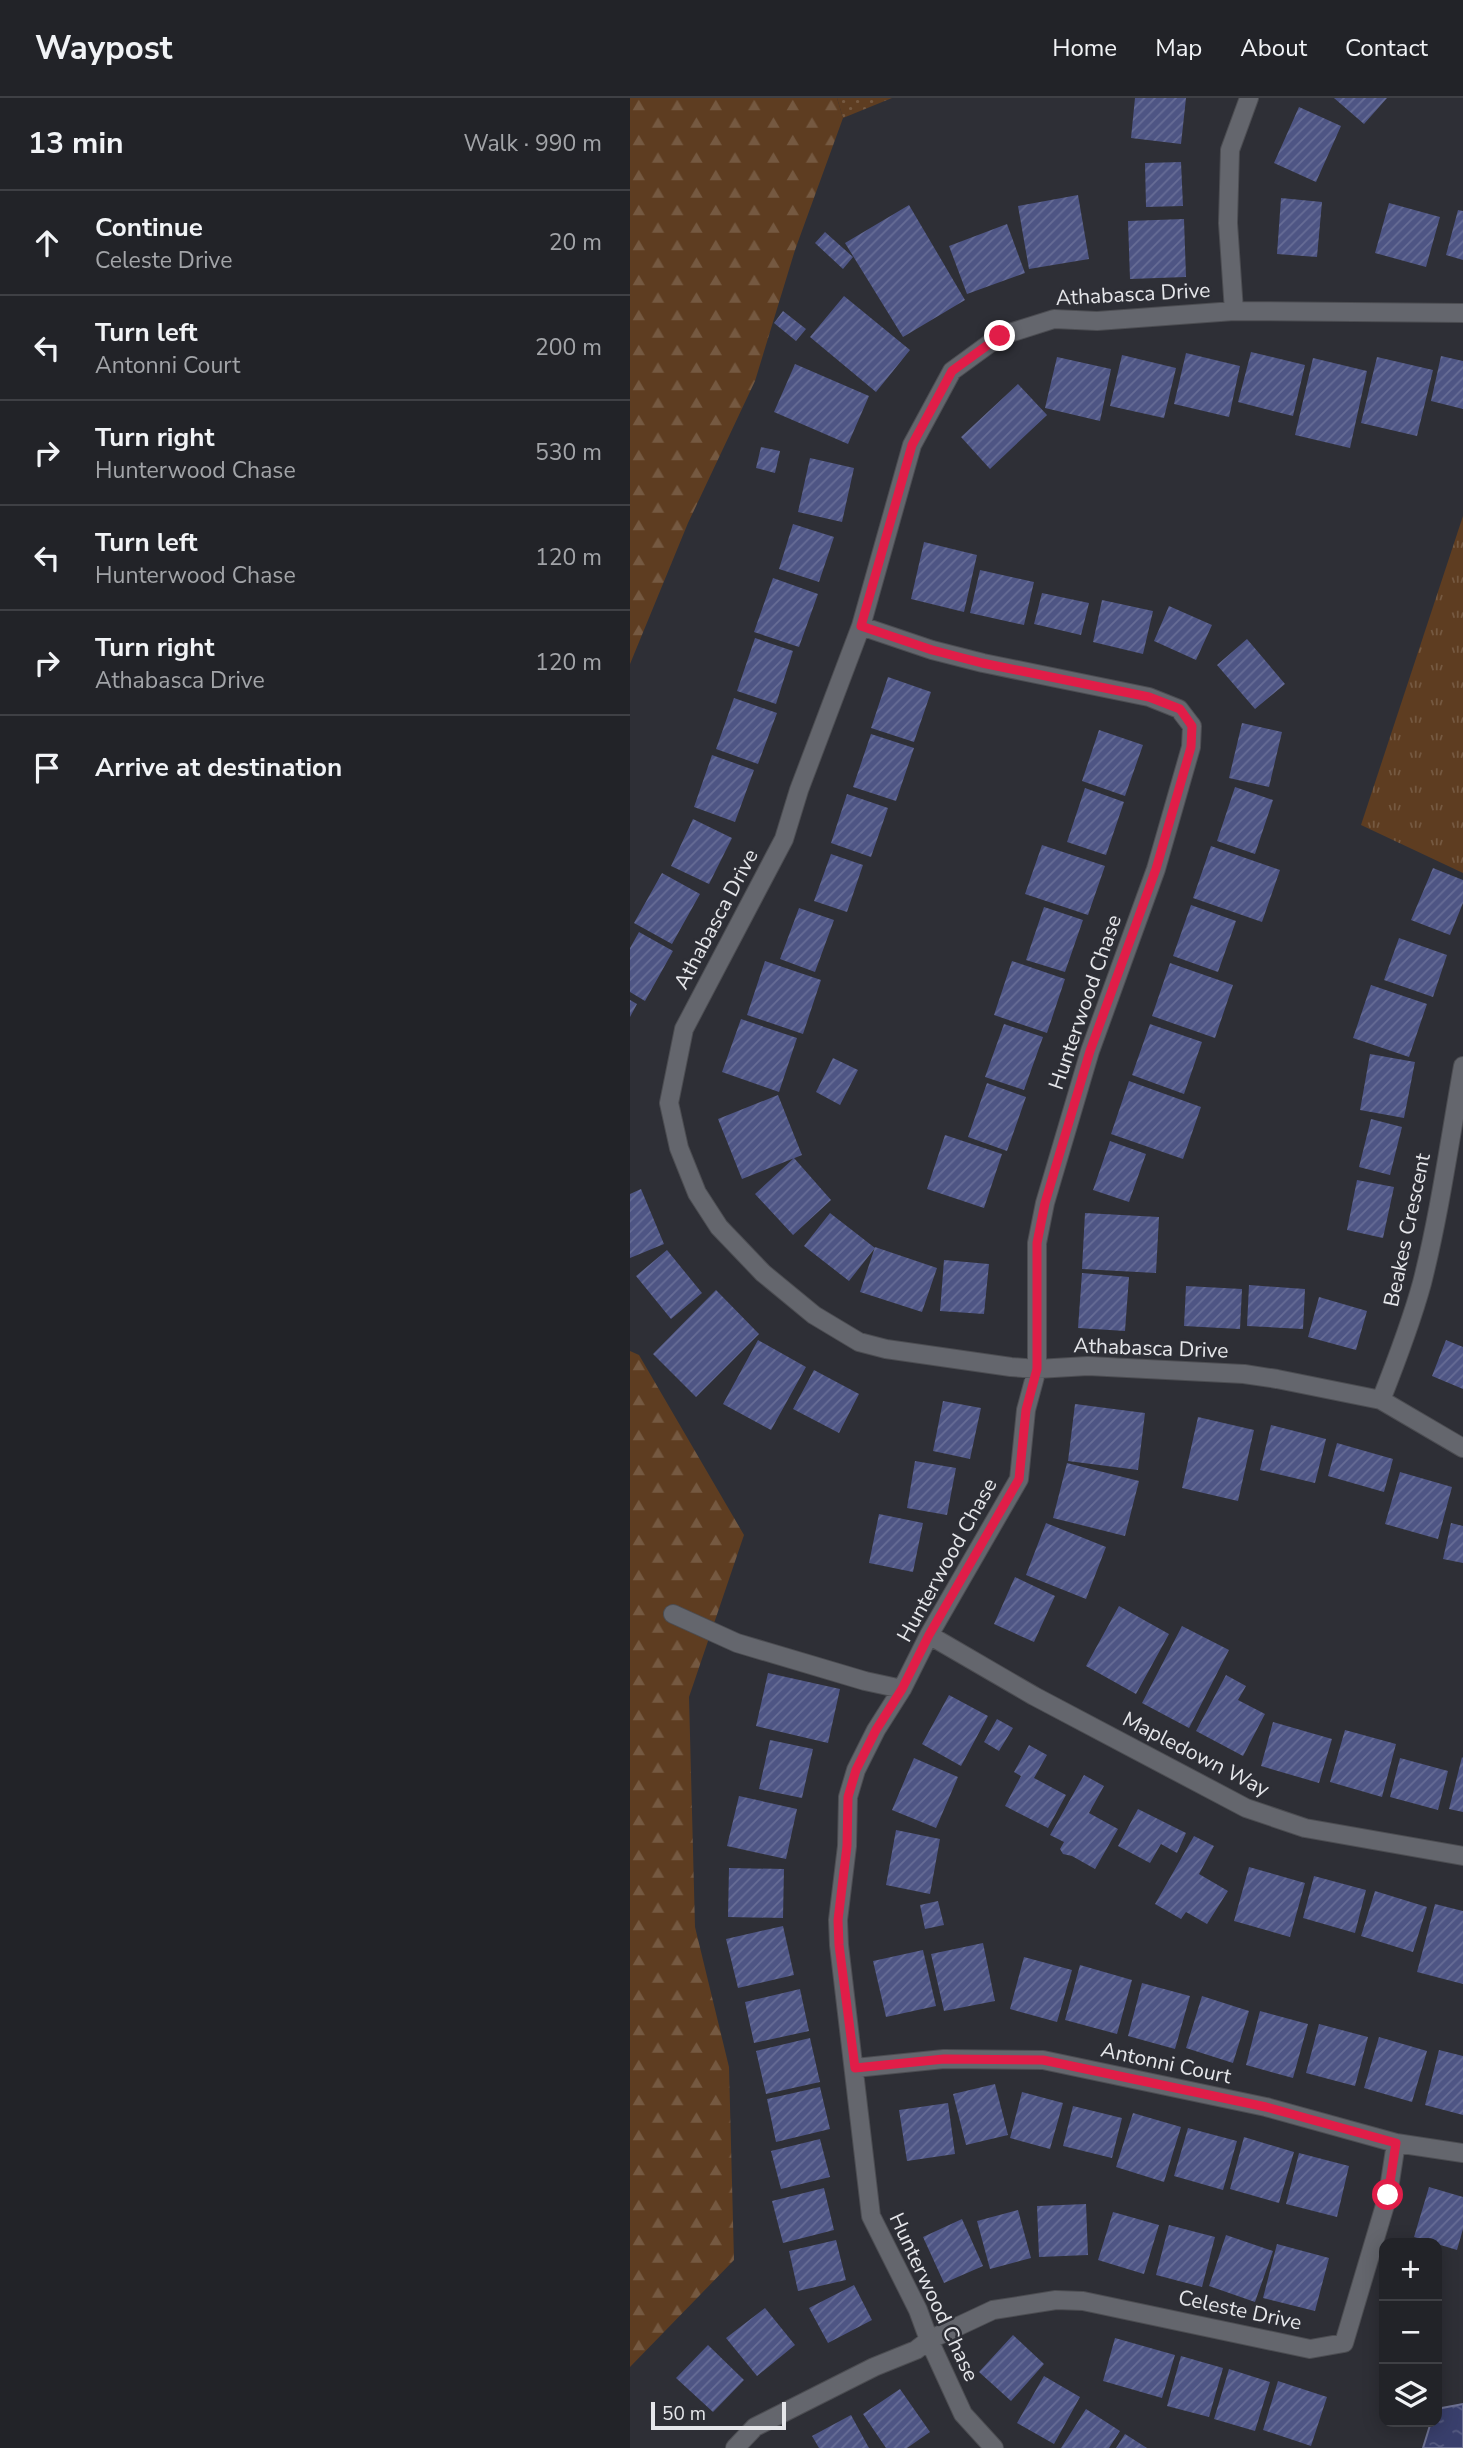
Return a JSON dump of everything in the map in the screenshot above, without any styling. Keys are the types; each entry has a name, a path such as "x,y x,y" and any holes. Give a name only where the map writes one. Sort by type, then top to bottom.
{"street":[{"path":"1234,311 1228,223 1230,150 1249,98"},
{"name":"Athabasca Drive","path":"1463,313 1234,311 1097,321 1054,319 1000,336 952,371 912,445 861,626 799,790 784,839 684,1029 669,1103 679,1148 697,1193 719,1227 764,1273 814,1315 859,1342 886,1349 1037,1369 1087,1366 1244,1374 1381,1400 1463,1448"},
{"name":"Hunterwood Chase","path":"861,626 932,650 982,663 1149,697 1180,709 1192,726 1191,747 1156,869 1090,1051 1045,1203 1037,1243 1037,1369 1026,1410 1019,1479 929,1635 902,1689 876,1730 856,1770 848,1797 847,1846 838,1920 839,1945 871,2216 918,2310 963,2414 994,2448"},
{"name":"Beakes Crescent","path":"1381,1400 1401,1349 1421,1285 1463,1066"},
{"path":"673,1614 737,1643 865,1681 902,1689"},
{"name":"Mapledown Way","path":"929,1635 1034,1696 1246,1808 1305,1828 1463,1856"},
{"name":"Antonni Court","path":"855,2068 944,2059 1043,2060 1266,2107 1396,2143 1463,2153"},
{"name":"Celeste Drive","path":"929,2340 993,2310 1056,2300 1083,2301 1124,2308 1310,2348 1344,2343 1388,2195 1396,2143"},
{"path":"735,2448 755,2427 874,2367 916,2350 929,2340"}],"green space":[{"path":"630,98 837,98 843,118 795,250 755,381 688,523 630,664"},
{"path":"837,98 892,98 843,118"},
{"path":"1463,516 1463,873 1361,825"},
{"path":"630,1351 639,1355 744,1535 689,1697 695,1927 729,2067 734,2260 630,2367"}],"water":[{"path":"1463,2404 1463,2448 1423,2448 1429,2427 1442,2427 1442,2408"}],"building":[{"path":"1135,98 1186,98 1181,144 1131,138"},
{"path":"1334,98 1387,98 1364,124"},
{"path":"1299,107 1341,126 1316,182 1274,163"},
{"path":"1181,162 1183,206 1146,207 1145,163"},
{"path":"1078,195 1089,259 1029,269 1018,206"},
{"path":"1281,198 1322,202 1317,257 1277,254"},
{"path":"1389,203 1440,217 1426,267 1375,253"},
{"path":"909,205 965,300 903,337 845,243"},
{"path":"1458,210 1463,211 1463,260 1446,255"},
{"path":"1184,219 1186,277 1130,279 1128,221"},
{"path":"1007,224 1025,273 967,294 949,246"},
{"path":"825,232 853,257 843,269 815,243"},
{"path":"844,296 910,350 876,392 810,337"},
{"path":"783,311 806,329 796,341 774,323"},
{"path":"1251,352 1305,365 1293,416 1238,402"},
{"path":"1186,353 1240,366 1229,417 1174,404"},
{"path":"1122,355 1176,368 1164,418 1110,406"},
{"path":"1441,356 1463,361 1463,409 1431,401"},
{"path":"1057,357 1111,369 1100,421 1045,408"},
{"path":"1377,357 1433,370 1417,436 1361,423"},
{"path":"1313,358 1367,371 1350,448 1295,435"},
{"path":"795,364 869,396 848,444 774,412"},
{"path":"1018,384 1047,415 990,469 961,437"},
{"path":"761,447 780,451 775,473 756,468"},
{"path":"810,458 854,468 842,522 798,512"},
{"path":"793,524 834,537 819,582 779,569"},
{"path":"924,542 977,555 964,612 911,599"},
{"path":"980,570 1034,582 1024,625 970,613"},
{"path":"773,578 818,594 799,647 754,632"},
{"path":"1042,593 1089,603 1081,635 1034,624"},
{"path":"1102,600 1153,611 1143,654 1093,642"},
{"path":"1169,606 1212,625 1196,660 1154,641"},
{"path":"755,638 793,651 776,704 737,691"},
{"path":"1247,639 1285,684 1255,709 1217,665"},
{"path":"888,677 931,692 914,742 871,728"},
{"path":"734,698 777,713 758,764 716,749"},
{"path":"1242,723 1282,732 1269,787 1229,778"},
{"path":"1099,730 1143,745 1125,796 1082,781"},
{"path":"871,734 914,748 896,801 853,787"},
{"path":"712,755 754,770 735,822 694,807"},
{"path":"1235,787 1273,800 1255,854 1217,841"},
{"path":"1085,788 1124,802 1106,855 1067,842"},
{"path":"847,794 888,808 871,857 831,843"},
{"path":"693,819 732,838 709,884 671,866"},
{"path":"1042,845 1105,866 1088,915 1025,894"},
{"path":"1211,846 1280,870 1262,922 1193,898"},
{"path":"831,854 863,865 847,912 814,901"},
{"path":"1433,868 1463,880 1463,903 1450,935 1411,920"},
{"path":"662,873 700,894 672,944 634,923"},
{"path":"1191,905 1236,921 1218,972 1173,956"},
{"path":"1044,907 1083,920 1065,972 1026,960"},
{"path":"799,908 834,920 815,972 780,959"},
{"path":"639,932 673,951 645,1001 630,992 630,948"},
{"path":"1399,938 1447,955 1433,997 1384,980"},
{"path":"765,961 821,980 803,1034 747,1015"},
{"path":"1012,961 1065,979 1047,1033 994,1015"},
{"path":"1170,963 1233,985 1215,1038 1152,1016"},
{"path":"1371,985 1427,1004 1409,1057 1353,1038"},
{"path":"630,1000 637,1004 630,1017"},
{"path":"741,1019 797,1038 779,1092 722,1072"},
{"path":"1004,1024 1043,1037 1024,1090 985,1077"},
{"path":"1150,1024 1202,1042 1184,1094 1132,1075"},
{"path":"1370,1054 1415,1062 1404,1118 1360,1110"},
{"path":"833,1058 858,1070 840,1105 816,1092"},
{"path":"1129,1081 1201,1107 1183,1159 1111,1134"},
{"path":"987,1083 1026,1097 1007,1151 968,1137"},
{"path":"778,1095 802,1155 742,1179 718,1119"},
{"path":"1371,1119 1402,1127 1390,1175 1359,1167"},
{"path":"945,1135 1002,1154 984,1208 927,1189"},
{"path":"1110,1141 1146,1154 1129,1202 1093,1190"},
{"path":"794,1158 831,1200 793,1235 755,1194"},
{"path":"1357,1180 1394,1187 1383,1238 1347,1230"},
{"path":"641,1189 664,1244 630,1258 630,1194"},
{"path":"830,1213 875,1248 849,1281 804,1246"},
{"path":"1085,1213 1159,1217 1156,1273 1082,1269"},
{"path":"875,1247 937,1268 922,1312 860,1292"},
{"path":"667,1250 702,1293 671,1319 636,1276"},
{"path":"944,1260 989,1264 984,1314 940,1311"},
{"path":"1082,1273 1129,1277 1125,1331 1078,1328"},
{"path":"1249,1285 1305,1289 1303,1329 1247,1326"},
{"path":"1186,1286 1242,1289 1240,1329 1184,1326"},
{"path":"716,1290 759,1334 696,1397 653,1354"},
{"path":"1319,1297 1367,1311 1356,1350 1308,1337"},
{"path":"758,1340 806,1367 771,1430 723,1404"},
{"path":"1446,1340 1463,1347 1463,1389 1432,1376"},
{"path":"814,1370 859,1394 839,1433 793,1409"},
{"path":"943,1401 981,1408 970,1459 933,1451"},
{"path":"1075,1404 1145,1413 1138,1470 1068,1461"},
{"path":"1198,1417 1254,1430 1238,1501 1182,1488"},
{"path":"1271,1425 1326,1439 1315,1483 1260,1470"},
{"path":"1337,1443 1393,1459 1384,1492 1328,1476"},
{"path":"915,1461 956,1468 947,1515 907,1508"},
{"path":"1067,1463 1139,1481 1125,1536 1053,1518"},
{"path":"1400,1472 1452,1487 1438,1539 1385,1524"},
{"path":"879,1514 923,1523 913,1572 869,1563"},
{"path":"1046,1523 1106,1547 1086,1599 1026,1575"},
{"path":"1451,1523 1463,1526 1463,1563 1443,1559"},
{"path":"1015,1577 1055,1596 1034,1642 994,1624"},
{"path":"1119,1606 1169,1634 1136,1694 1086,1666"},
{"path":"1182,1626 1229,1650 1189,1728 1142,1703"},
{"path":"768,1673 840,1689 828,1743 756,1726"},
{"path":"1226,1675 1246,1686 1238,1700 1265,1714 1243,1756 1196,1731"},
{"path":"949,1695 988,1716 961,1766 922,1744"},
{"path":"997,1719 1013,1728 999,1751 984,1742"},
{"path":"1273,1722 1332,1739 1319,1783 1261,1766"},
{"path":"1345,1730 1396,1744 1382,1797 1330,1782"},
{"path":"770,1740 813,1749 802,1798 759,1789"},
{"path":"1029,1745 1047,1755 1034,1778 1066,1795 1048,1828 1005,1806 1021,1776 1014,1772"},
{"path":"914,1758 958,1777 936,1828 892,1810"},
{"path":"1400,1758 1448,1771 1438,1810 1390,1797"},
{"path":"1463,1758 1463,1812 1449,1809"},
{"path":"1084,1775 1104,1786 1089,1813 1118,1829 1095,1869 1063,1854 1060,1849 1064,1842 1050,1835"},
{"path":"739,1796 797,1809 786,1859 727,1846"},
{"path":"1138,1809 1186,1833 1177,1853 1161,1844 1150,1863 1118,1846"},
{"path":"896,1830 940,1839 930,1894 886,1885"},
{"path":"1194,1836 1214,1846 1199,1874 1228,1891 1207,1924 1186,1912 1181,1919 1155,1904"},
{"path":"1249,1867 1305,1883 1290,1937 1234,1921"},
{"path":"729,1868 784,1869 783,1918 728,1917"},
{"path":"1314,1876 1366,1890 1355,1933 1303,1918"},
{"path":"1375,1891 1427,1907 1413,1952 1361,1936"},
{"path":"938,1901 944,1925 925,1929 920,1905"},
{"path":"1435,1904 1463,1911 1463,1984 1417,1972"},
{"path":"783,1926 794,1975 738,1988 726,1939"},
{"path":"983,1943 995,2001 944,2011 931,1954"},
{"path":"923,1950 936,2006 886,2017 873,1961"},
{"path":"1024,1957 1072,1970 1057,2022 1010,2009"},
{"path":"1080,1965 1132,1980 1117,2034 1065,2020"},
{"path":"1142,1983 1190,1996 1175,2049 1128,2036"},
{"path":"800,1989 809,2031 754,2043 745,2002"},
{"path":"1202,1996 1249,2011 1233,2063 1186,2048"},
{"path":"1260,2011 1308,2024 1293,2078 1246,2065"},
{"path":"1319,2024 1368,2037 1355,2086 1306,2073"},
{"path":"1379,2037 1427,2051 1412,2102 1364,2088"},
{"path":"810,2038 820,2082 766,2094 756,2051"},
{"path":"1439,2050 1463,2056 1463,2115 1425,2105"},
{"path":"995,2084 1008,2135 966,2145 953,2094"},
{"path":"820,2087 830,2129 776,2142 767,2099"},
{"path":"1022,2092 1063,2103 1050,2149 1010,2138"},
{"path":"948,2103 955,2154 907,2161 899,2110"},
{"path":"1073,2106 1122,2118 1112,2158 1063,2146"},
{"path":"1133,2113 1181,2127 1164,2182 1116,2167"},
{"path":"1188,2128 1237,2141 1223,2190 1174,2176"},
{"path":"1244,2137 1294,2152 1279,2203 1230,2189"},
{"path":"820,2139 830,2177 781,2189 771,2151"},
{"path":"1299,2153 1349,2166 1337,2217 1286,2204"},
{"path":"1429,2187 1463,2197 1463,2229 1457,2250 1442,2245 1442,2238 1414,2237"},
{"path":"824,2188 834,2230 783,2243 772,2201"},
{"path":"1086,2204 1088,2255 1039,2257 1037,2206"},
{"path":"1018,2210 1031,2258 990,2269 977,2221"},
{"path":"1113,2212 1159,2225 1144,2274 1098,2260"},
{"path":"962,2219 983,2266 944,2283 923,2237"},
{"path":"1169,2225 1215,2237 1202,2287 1156,2275"},
{"path":"1226,2235 1273,2251 1255,2302 1209,2286"},
{"path":"836,2240 846,2280 798,2291 789,2251"},
{"path":"1277,2244 1329,2258 1315,2311 1263,2298"},
{"path":"854,2285 872,2320 828,2343 809,2308"},
{"path":"765,2308 795,2345 757,2376 726,2338"},
{"path":"1013,2335 1044,2364 1011,2401 979,2372"},
{"path":"1115,2338 1175,2355 1162,2398 1103,2381"},
{"path":"708,2345 744,2380 713,2412 676,2378"},
{"path":"1181,2356 1223,2368 1209,2417 1167,2406"},
{"path":"1229,2369 1270,2382 1255,2431 1214,2419"},
{"path":"1044,2376 1080,2397 1054,2444 1017,2423"},
{"path":"1278,2381 1327,2397 1311,2446 1263,2430"},
{"path":"900,2389 930,2432 907,2448 886,2448 863,2414"},
{"path":"1086,2409 1120,2431 1109,2448 1061,2448"},
{"path":"851,2415 869,2448 819,2448 812,2436"},
{"path":"1125,2434 1147,2448 1116,2448"}],"route":[{"path":"1000,336 952,371 912,445 861,626 932,650 982,663 1149,697 1180,709 1192,726 1191,747 1156,869 1090,1051 1045,1203 1037,1243 1037,1369 1026,1410 1019,1479 929,1635 902,1689 876,1730 856,1770 848,1797 847,1846 838,1920 855,2068 944,2059 1043,2060 1266,2107 1396,2143 1388,2195"}]}
